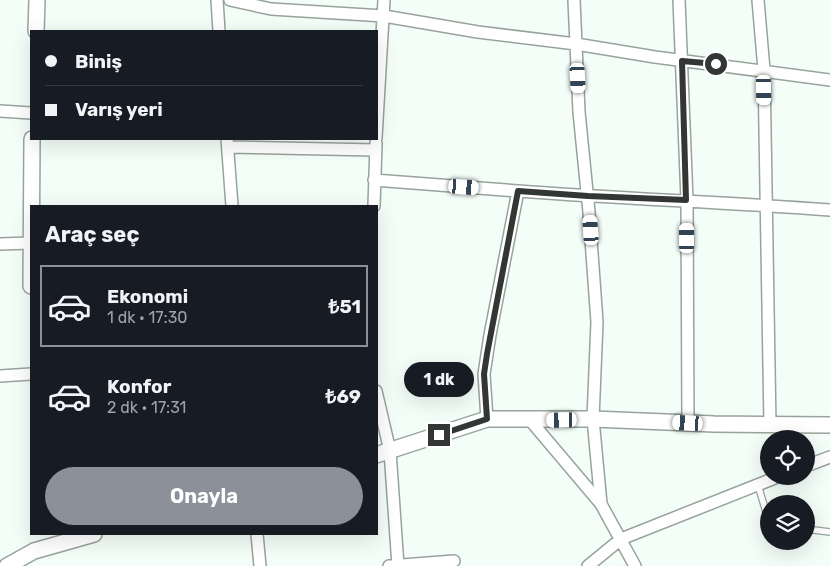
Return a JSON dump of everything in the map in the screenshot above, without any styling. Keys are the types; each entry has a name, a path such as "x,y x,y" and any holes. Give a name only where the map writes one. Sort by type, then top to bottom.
{"street":[{"path":"36,30 38,0"},
{"path":"217,0 219,30"},
{"path":"230,0 271,9 384,16 478,32 830,80"},
{"path":"378,111 384,0"},
{"path":"574,0 579,112 588,196 597,322 593,419 601,504"},
{"path":"679,0 686,200 688,423"},
{"path":"758,0 764,70 770,425"},
{"path":"0,112 30,113"},
{"path":"31,205 32,140"},
{"path":"232,205 227,143 376,143 374,205"},
{"path":"374,180 588,196 686,200 830,210"},
{"path":"487,419 484,374 518,191"},
{"path":"0,244 30,243"},
{"path":"0,376 30,374"},
{"path":"378,409 395,566 454,560"},
{"path":"383,453 487,419 593,419 688,423 830,425"},
{"path":"530,420 601,504 635,566"},
{"path":"815,463 830,457"},
{"path":"588,566 621,540 758,485"},
{"path":"8,566 51,540 87,535"},
{"path":"257,535 260,566"}],"lane":[{"path":"758,485 761,495"},
{"path":"815,530 830,532"}],"route":[{"path":"439,435 487,419 484,374 518,191 686,200 682,61 716,64"}]}
